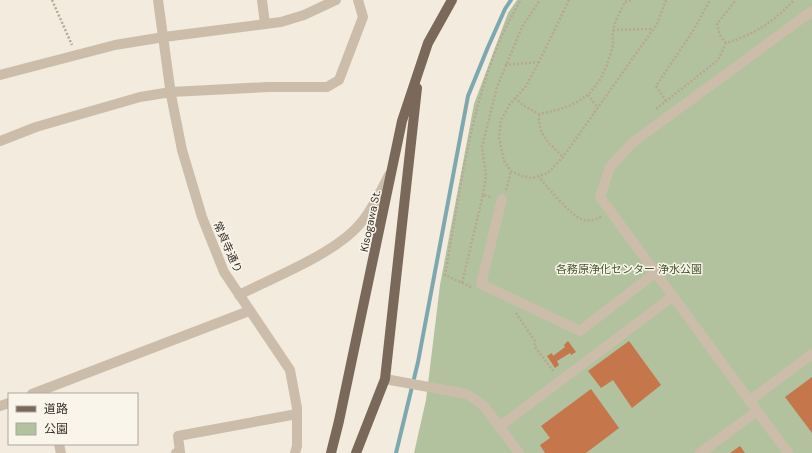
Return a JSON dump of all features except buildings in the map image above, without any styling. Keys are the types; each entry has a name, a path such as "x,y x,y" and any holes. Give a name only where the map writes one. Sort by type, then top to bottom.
{"main road":[{"name":"Kisogawa St.","path":"331,453 402,121 428,43 452,0"},
{"path":"356,453 384,378 420,64"}],"street":[{"name":"常貞寺通り","path":"158,0 171,92 182,150 202,217 224,272 290,370 297,414 297,446 295,453"},
{"path":"262,0 265,24"},
{"path":"0,75 115,45 164,36 281,22 304,15 336,0"},
{"path":"0,141 51,123 140,97 171,92 268,87 327,86 339,80 364,17 358,0"},
{"path":"788,453 600,197 610,167 632,144 812,11"},
{"path":"239,295 336,246 359,225 372,208 393,168"},
{"path":"502,199 481,284 580,331 655,273"},
{"path":"499,427 672,297"},
{"path":"38,393 49,391 249,311"},
{"path":"749,401 812,354"},
{"path":"384,378 467,394 484,406 515,452"},
{"path":"700,453 757,411"},
{"path":"176,453 180,452 178,436 297,414"}],"path":[{"path":"52,0 76,54"},
{"path":"462,283 483,195 486,176 482,147 490,112 504,65 522,27 540,0"},
{"path":"569,0 526,86 515,98 501,120 499,138 504,161 510,171 532,178 548,173 563,157 657,24 666,0"},
{"path":"515,98 524,106 539,114 572,106 588,95 598,85 605,71 612,48 613,30 624,1 631,0"},
{"path":"666,101 656,86 693,31 710,0"},
{"path":"726,43 720,35 717,24 736,0"},
{"path":"656,109 673,94 700,76 718,60 726,43 761,30 794,0"},
{"path":"613,30 653,30"},
{"path":"504,65 539,62"},
{"path":"588,95 598,108"},
{"path":"539,114 538,124 541,135 563,157"},
{"path":"483,195 504,200 510,171"},
{"path":"538,176 573,214 581,220 600,218 610,210"}],"green space":[{"name":"各務原浄化センター 浄水公園","path":"517,0 812,0 812,453 414,453 426,400 440,285 474,104 508,13"}],"waterway":[{"path":"396,453 418,362 468,96 505,9 511,0"}]}
